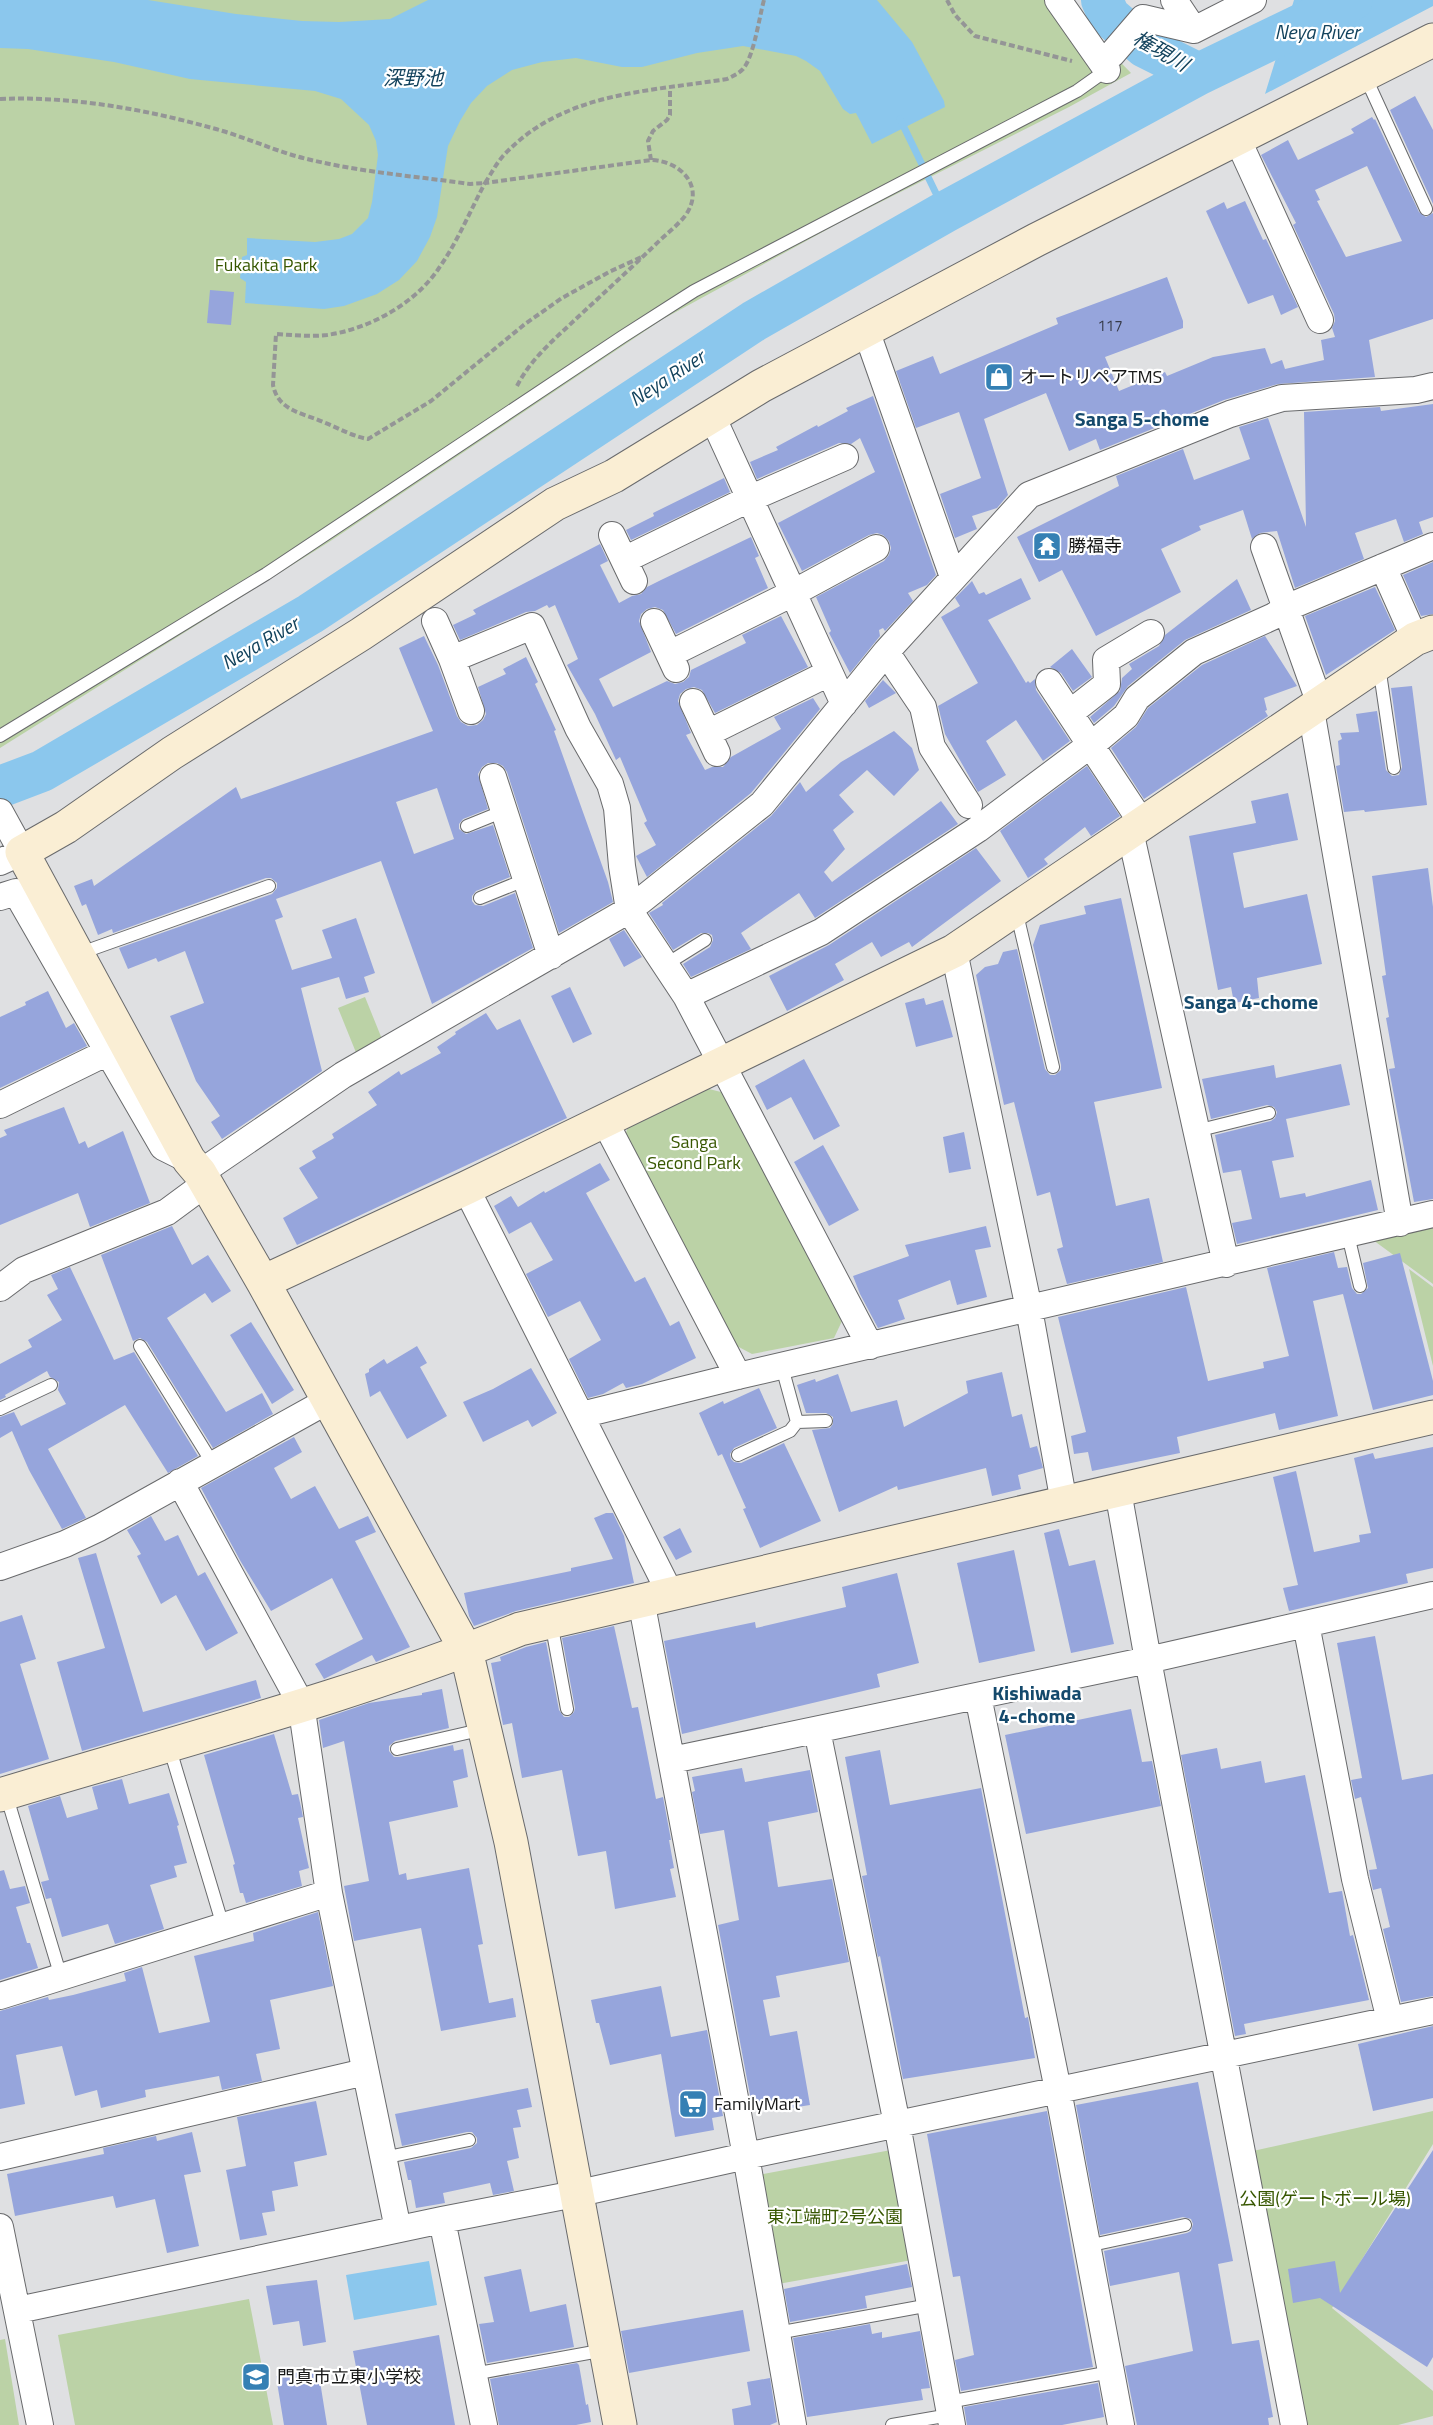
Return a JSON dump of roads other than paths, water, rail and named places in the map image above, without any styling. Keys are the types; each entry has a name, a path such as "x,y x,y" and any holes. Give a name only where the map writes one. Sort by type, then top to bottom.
{"street":[{"path":"1058,0 1110,62 1143,18 1194,30 1253,0"},
{"path":"1174,0 1194,30"},
{"path":"11,849 66,827 172,753 361,634 555,504 614,476 761,386 1237,138 1433,40"},
{"path":"1237,138 1320,320"},
{"path":"866,330 953,577"},
{"path":"0,1288 24,1270 167,1212 198,1172 343,1075 629,910 762,804 886,652 1029,495 1230,414 1282,398 1416,390 1433,386"},
{"path":"712,416 844,704"},
{"path":"612,535 629,570 749,499 845,457"},
{"path":"686,996 821,932 978,829 1126,716 1137,698 1194,652 1274,616 1286,608 1433,546"},
{"path":"1264,547 1286,608 1315,707 1400,1222"},
{"path":"654,622 673,661 876,548"},
{"path":"264,1282 466,1188 954,951 1378,664 1424,636 1383,567"},
{"path":"435,621 471,711"},
{"path":"452,659 532,626 578,728 610,784 617,808 621,866 629,910 686,996 870,1346"},
{"path":"1070,713 1107,684 1106,660 1151,633"},
{"path":"886,652 923,707 932,747 969,805"},
{"path":"693,702 713,743 829,673"},
{"path":"1049,682 1090,744 1136,827 1196,1131 1226,1264"},
{"path":"493,777 552,956"},
{"path":"0,812 11,849 77,954 198,1172 264,1282 466,1650 511,1842 620,2425"},
{"path":"0,897 16,892 163,1147 198,1172"},
{"path":"954,951 1029,1309 1064,1503"},
{"path":"0,1105 108,1052"},
{"path":"604,1119 738,1376"},
{"path":"466,1188 581,1415 656,1598 672,1760 746,2156 793,2425"},
{"path":"581,1415 738,1376 1433,1214"},
{"path":"0,1567 64,1544 99,1528 329,1400"},
{"path":"3,1794 301,1704 466,1650 520,1629 1433,1417"},
{"path":"180,1482 301,1704 329,1893 398,2229"},
{"path":"1118,1491 1222,2055 1294,2425"},
{"path":"672,1760 1148,1660 1433,1595"},
{"path":"1306,1624 1355,1879 1390,2020"},
{"path":"978,1696 1058,2090 1121,2425"},
{"path":"817,1730 897,2124 950,2414"},
{"path":"0,1996 329,1893"},
{"path":"18,2310 1433,2011"},
{"path":"0,2157 366,2072"},
{"path":"442,2220 484,2425"},
{"path":"0,2227 40,2425"}],"lane":[{"path":"0,735 266,574 694,291 1077,91 1110,62"},
{"path":"1365,74 1426,209"},
{"path":"1378,664 1394,768"},
{"path":"467,826 504,811"},
{"path":"480,898 526,879"},
{"path":"77,954 269,886"},
{"path":"1016,909 1053,1067"},
{"path":"665,965 705,940"},
{"path":"1196,1131 1269,1113"},
{"path":"1348,1235 1360,1286"},
{"path":"140,1346 213,1464"},
{"path":"782,1367 797,1422"},
{"path":"0,1409 51,1385"},
{"path":"797,1422 826,1421"},
{"path":"738,1455 790,1431 797,1422"},
{"path":"551,1621 567,1709"},
{"path":"397,1749 485,1729"},
{"path":"169,1745 223,1926"},
{"path":"3,1794 61,1977"},
{"path":"383,2158 469,2140"},
{"path":"1088,2246 1185,2225"},
{"path":"777,2333 930,2305"},
{"path":"473,2374 606,2350"},
{"path":"892,2425 950,2414 1111,2372"}],"water":[{"name":"深野池","path":"0,0 148,0 236,14 302,21 339,22 390,19 428,0 877,0 912,42 944,101 945,107 872,144 856,113 850,114 843,109 820,71 796,56 743,46 697,53 642,67 622,67 576,58 542,62 512,70 487,86 471,103 460,121 448,146 437,217 430,237 417,261 399,280 377,294 344,306 324,309 245,303 246,282 240,278 242,257 247,255 247,238 315,242 339,239 352,234 368,218 378,155 376,141 369,125 341,99 315,91 190,79 114,62 28,49 0,48"},
{"name":"Neya River","path":"1294,0 1433,0 1433,6 1265,94"},
{"path":"429,2261 437,2305 354,2320 346,2275"}],"waterway":[{"name":"権現川","path":"1102,0 1109,16 1145,47 1199,74"},
{"name":"Neya River","path":"0,787 42,771 310,614 754,321 945,212 1199,74 1352,0"},
{"path":"900,119 945,212"}],"place":[{"name":"オートリペアTMS","path":"999,377"},
{"name":"勝福寺","path":"1047,546"},
{"name":"FamilyMart","path":"693,2104"},
{"name":"門真市立東小学校","path":"256,2377"}],"district":[{"name":"Sanga 5-chome","path":"1142,419"},
{"name":"Sanga 4-chome","path":"1251,1002"},
{"name":"Kishiwada 4-chome","path":"1037,1704"}],"park label":[{"name":"Fukakita Park","path":"266,265"},
{"name":"Sanga Second Park","path":"694,1152"},
{"name":"公園(ゲートボール場)","path":"1325,2199"},
{"name":"東江端町2号公園","path":"835,2217"}]}
